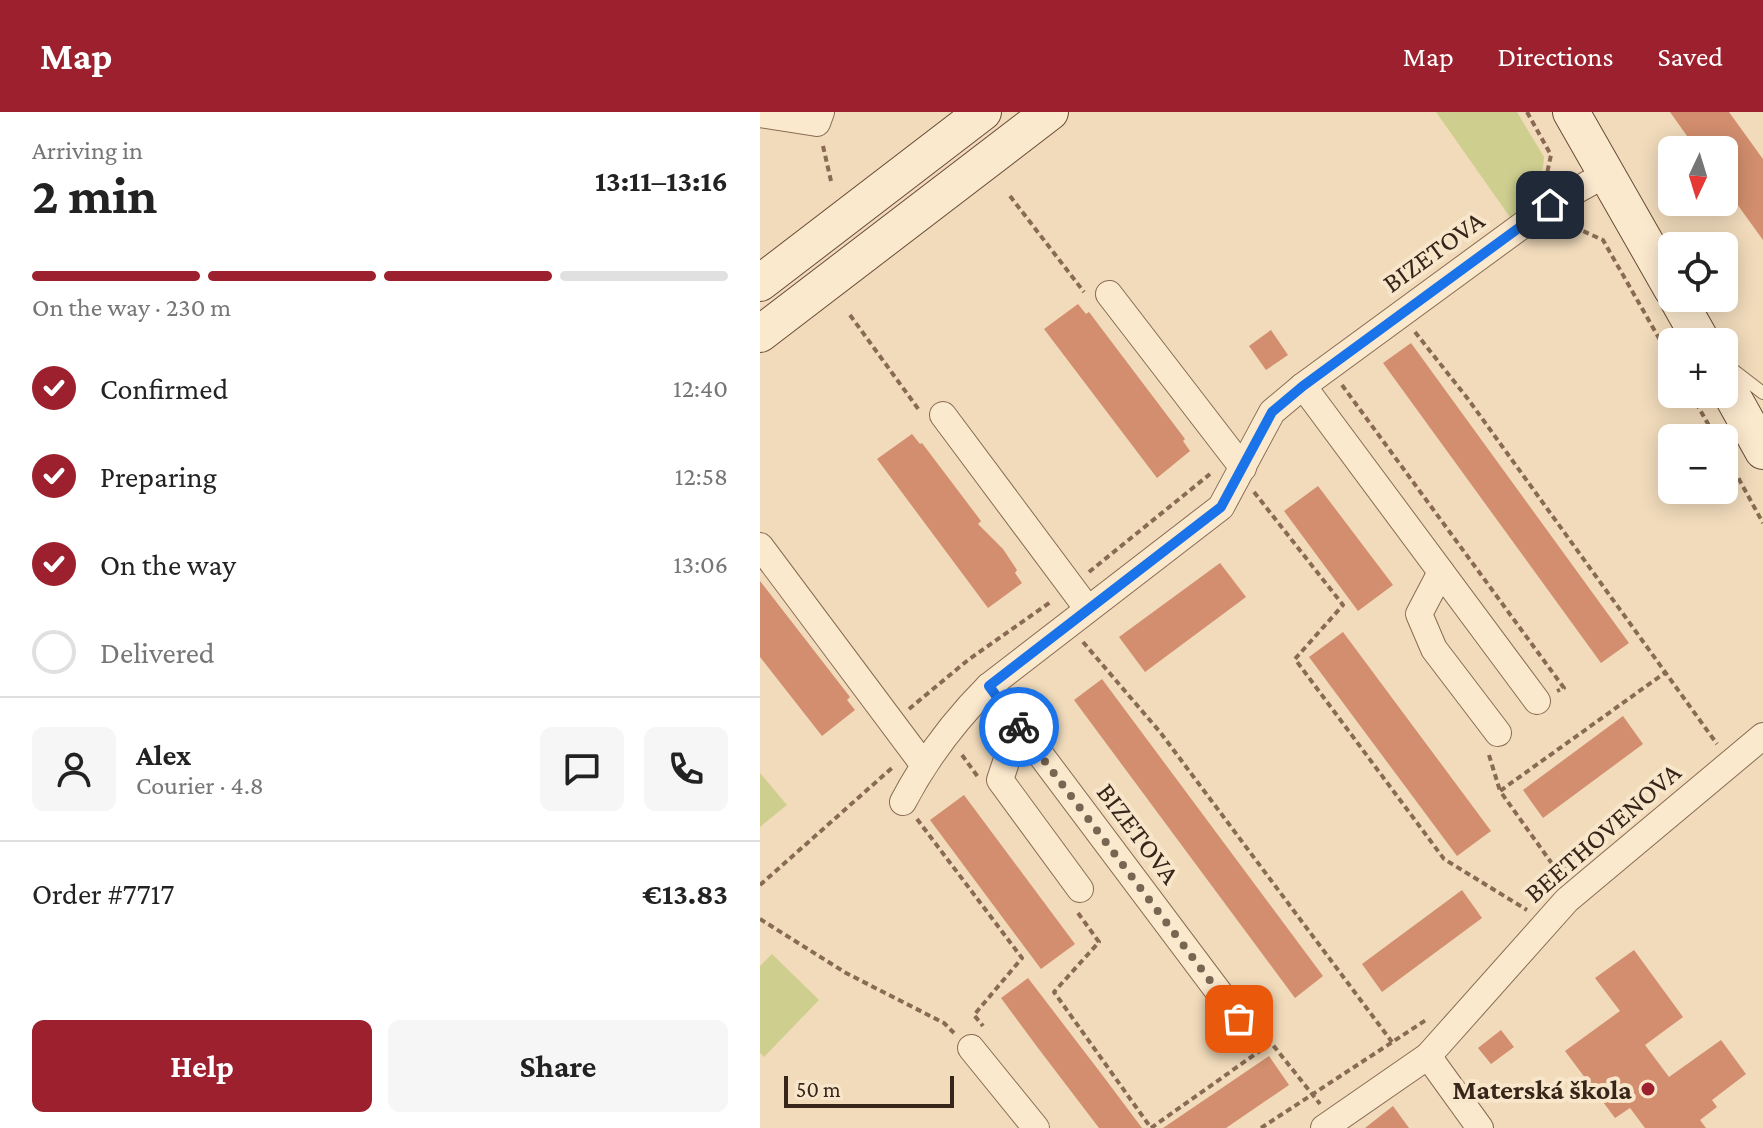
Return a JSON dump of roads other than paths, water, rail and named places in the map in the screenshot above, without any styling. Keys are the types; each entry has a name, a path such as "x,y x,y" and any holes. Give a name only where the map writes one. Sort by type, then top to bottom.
{"street":[{"path":"760,114 817,123 821,112"},
{"path":"760,283 983,112"},
{"path":"760,334 1050,112"},
{"path":"1571,112 1658,265"},
{"name":"BIZETOVA","path":"903,802 918,757 989,686 1221,507 1246,478 1272,412 1550,205 1606,174"},
{"path":"1109,294 1246,478"},
{"path":"1303,386 1537,701"},
{"path":"1738,406 1763,451"},
{"path":"943,415 1087,608"},
{"path":"760,546 918,757"},
{"path":"1441,572 1419,614 1434,649 1498,733"},
{"name":"BIZETOVA","path":"989,686 1239,1019"},
{"path":"1018,726 1000,780 1076,897"},
{"name":"BEETHOVENOVA","path":"1329,1124 1428,1056 1567,900 1763,736"},
{"path":"977,1037 1036,1128"},
{"path":"1428,1056 1480,1128"}],"lane":[{"path":"1738,374 1763,393"}],"place":[{"name":"Materská škola","path":"1648,1089"}]}
